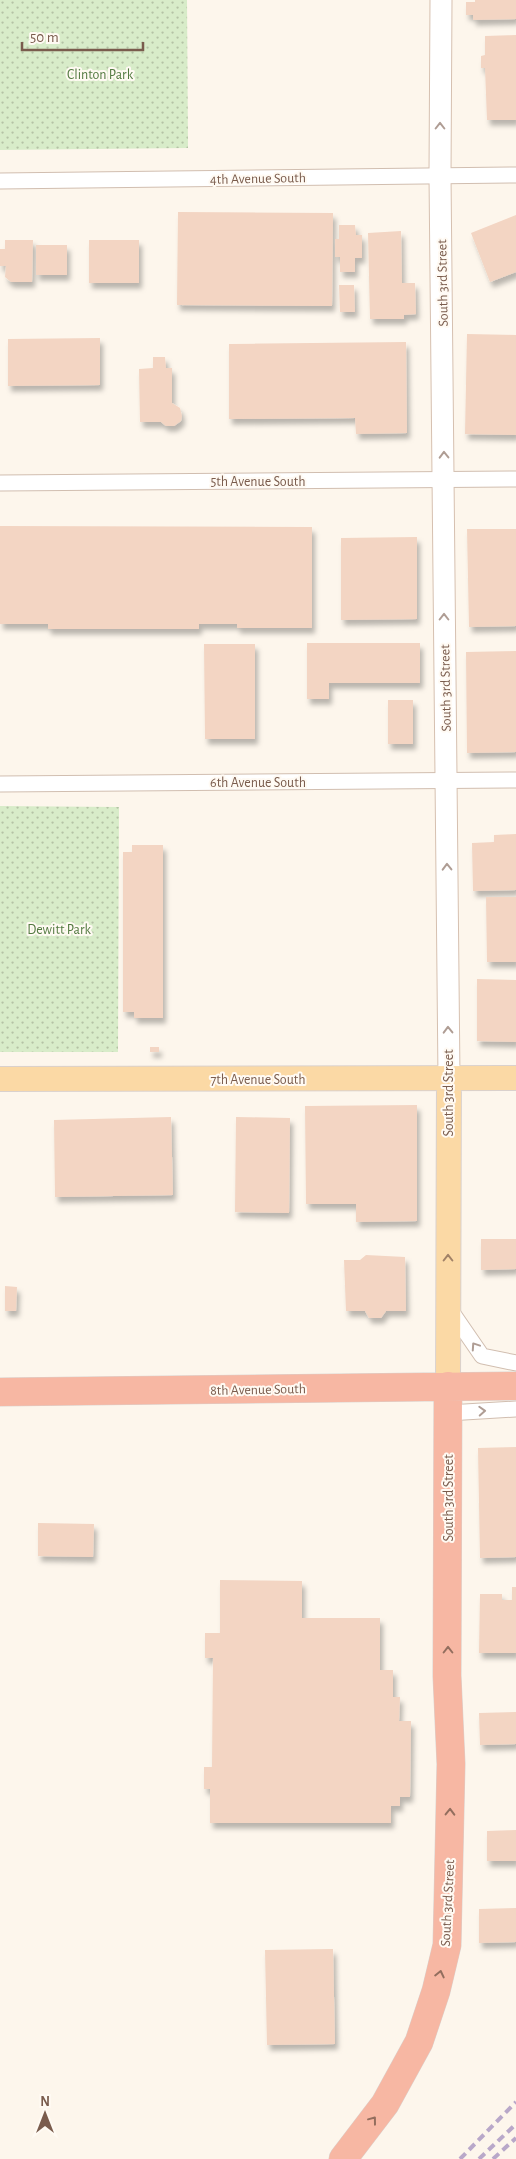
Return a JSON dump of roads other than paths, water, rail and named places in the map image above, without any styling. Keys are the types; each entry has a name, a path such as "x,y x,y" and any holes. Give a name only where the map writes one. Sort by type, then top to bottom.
{"highway":[{"name":"South 3rd Street","path":"343,2159 385,2104 419,2042 436,1991 447,1945 451,1773 447,1676 448,1386"},
{"name":"8th Avenue South","path":"0,1392 516,1386"}],"main road":[{"name":"South 3rd Street","path":"448,1386 449,1078"},
{"name":"7th Avenue South","path":"0,1079 516,1078"}],"street":[{"name":"South 3rd Street","path":"441,0 440,175 449,1078"},
{"name":"4th Avenue South","path":"0,181 516,175"},
{"name":"5th Avenue South","path":"0,483 516,479"},
{"name":"6th Avenue South","path":"0,784 516,780"},
{"path":"448,1307 482,1356 516,1364"},
{"path":"448,1413 516,1409"}],"railway":[{"path":"460,2159 516,2102"},
{"path":"479,2159 516,2124"},
{"path":"493,2159 516,2138"}],"park label":[{"name":"Clinton Park","path":"100,74"},
{"name":"Dewitt Park","path":"59,929"}]}
